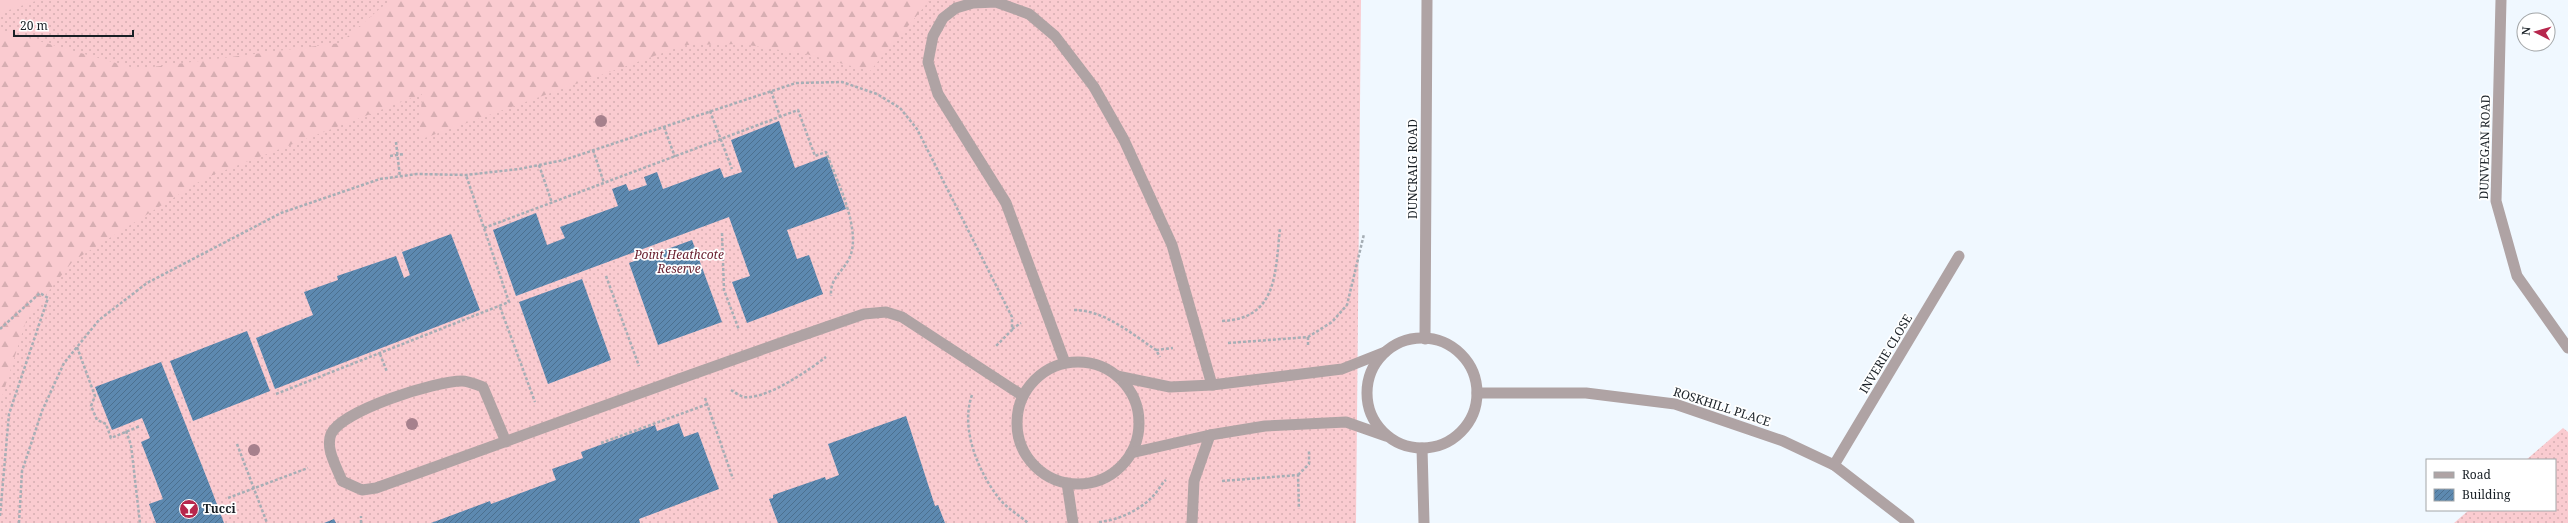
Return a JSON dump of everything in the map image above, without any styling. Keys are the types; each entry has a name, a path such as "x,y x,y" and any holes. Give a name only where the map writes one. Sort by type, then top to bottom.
{"street":[{"name":"DUNCRAIG ROAD","path":"1426,338 1427,0"},
{"name":"DUNVEGAN ROAD","path":"2501,0 2496,201 2517,276 2568,348"},
{"path":"1065,363 1006,203 938,94 928,62 933,36 943,18 956,8 973,3 996,2 1029,14 1055,36 1094,87 1124,140 1172,245 1212,385"},
{"name":"INVERIE CLOSE","path":"1834,465 1959,256"},
{"path":"506,442 483,387 464,380 443,383 383,401 340,423 331,434 329,448 342,481 362,490 376,488 506,442 748,355 864,314 886,312 902,318 1023,396"},
{"path":"1117,376 1170,387 1212,385 1342,369 1385,352 1401,342 1420,337 1439,340 1461,354 1472,369 1477,393 1475,407 1468,424 1454,438 1441,445 1422,448 1403,445 1386,436 1346,422 1265,426 1210,434 1131,453"},
{"path":"1385,352 1373,368 1368,383 1368,402 1374,421 1386,436"},
{"path":"1085,362 1102,366 1117,376 1131,392 1139,412 1138,433 1131,453 1119,468 1104,478 1086,484 1067,483 1047,476 1028,458 1020,444 1018,412 1023,396 1034,380 1049,368 1065,363 1085,362"},
{"name":"ROSKHILL PLACE","path":"1477,393 1586,393 1675,404 1783,440 1834,465 1909,523"},
{"path":"1192,523 1194,481 1210,434"},
{"path":"1422,448 1424,523"},
{"path":"1067,483 1073,523"}],"path":[{"path":"19,523 22,471 42,411 64,363 99,320 147,283 209,249 281,213 345,190 380,180 417,174 466,175 539,165 593,150 796,83 842,82 877,94 900,108 917,129 1012,317 1012,330 995,346 984,372 971,396 968,427 977,461 998,498 1028,523"},
{"path":"770,91 780,116"},
{"path":"484,228 798,110 815,156 826,152 852,224 853,243 849,259 831,283 830,296"},
{"path":"710,111 732,169"},
{"path":"664,127 675,157"},
{"path":"396,142 400,176"},
{"path":"593,150 604,183"},
{"path":"390,156 404,154"},
{"path":"539,165 552,203"},
{"path":"276,394 510,302 466,175"},
{"path":"1223,329 1220,322 1236,321 1250,315 1262,305 1272,290 1280,229"},
{"path":"722,233 724,290 748,355"},
{"path":"1156,350 1308,337 1332,322 1347,305 1364,234"},
{"path":"606,276 640,368 633,371"},
{"path":"0,329 40,293 48,298 9,414 0,516"},
{"path":"500,307 538,407"},
{"path":"732,334 740,331"},
{"path":"1226,336 1229,343"},
{"path":"77,347 95,396 91,406 97,420 106,424 111,438 140,426"},
{"path":"725,388 729,388 748,397 761,394 803,375 828,356"},
{"path":"965,392 971,396"},
{"path":"710,393 705,396 733,479"},
{"path":"601,444 708,404"},
{"path":"126,431 131,445 140,523"},
{"path":"237,444 267,523"},
{"path":"228,498 333,458"},
{"path":"1219,482 1298,475 1300,509"},
{"path":"1092,523 1111,521 1131,512 1154,495 1165,480 1170,480"}],"green space":[{"name":"Point Heathcote Reserve","path":"0,0 1361,0 1356,523 0,523"},
{"path":"0,0 39,0 0,13"},
{"path":"390,0 930,0 870,71 806,54 742,44 685,45 419,140 422,94 205,178 73,261 27,318 0,403 0,30 137,69 340,43"},
{"path":"2563,428 2568,432 2568,523 2454,523 2468,511 2556,511 2556,459 2527,459"}],"building":[{"path":"779,121 795,168 827,156 846,209 787,230 797,259 809,255 823,294 747,323 732,282 750,276 729,217 516,296 493,230 536,213 547,245 565,238 560,227 618,206 612,189 626,184 629,191 647,185 644,177 657,172 663,189 720,168 724,178 742,172 731,140"},
{"path":"451,234 480,310 275,389 256,338 313,315 304,292 338,280 337,276 396,256 404,278 410,275 402,252"},
{"path":"692,240 722,322 658,345 629,263"},
{"path":"582,279 611,360 548,384 519,302"},
{"path":"247,331 270,391 193,421 170,361"},
{"path":"161,362 224,523 156,523 149,504 163,499 141,442 150,438 142,418 112,430 95,387"},
{"path":"906,416 935,506 938,505 945,523 778,523 769,499 773,498 773,495 825,477 826,480 839,475 828,444"},
{"path":"679,423 684,437 698,432 719,489 639,519 640,523 431,523 490,501 491,504 556,480 552,469 583,458 581,452 655,425 657,431"},
{"path":"334,519 336,523 324,523"}],"place":[{"name":"Tucci","path":"189,509"}]}
